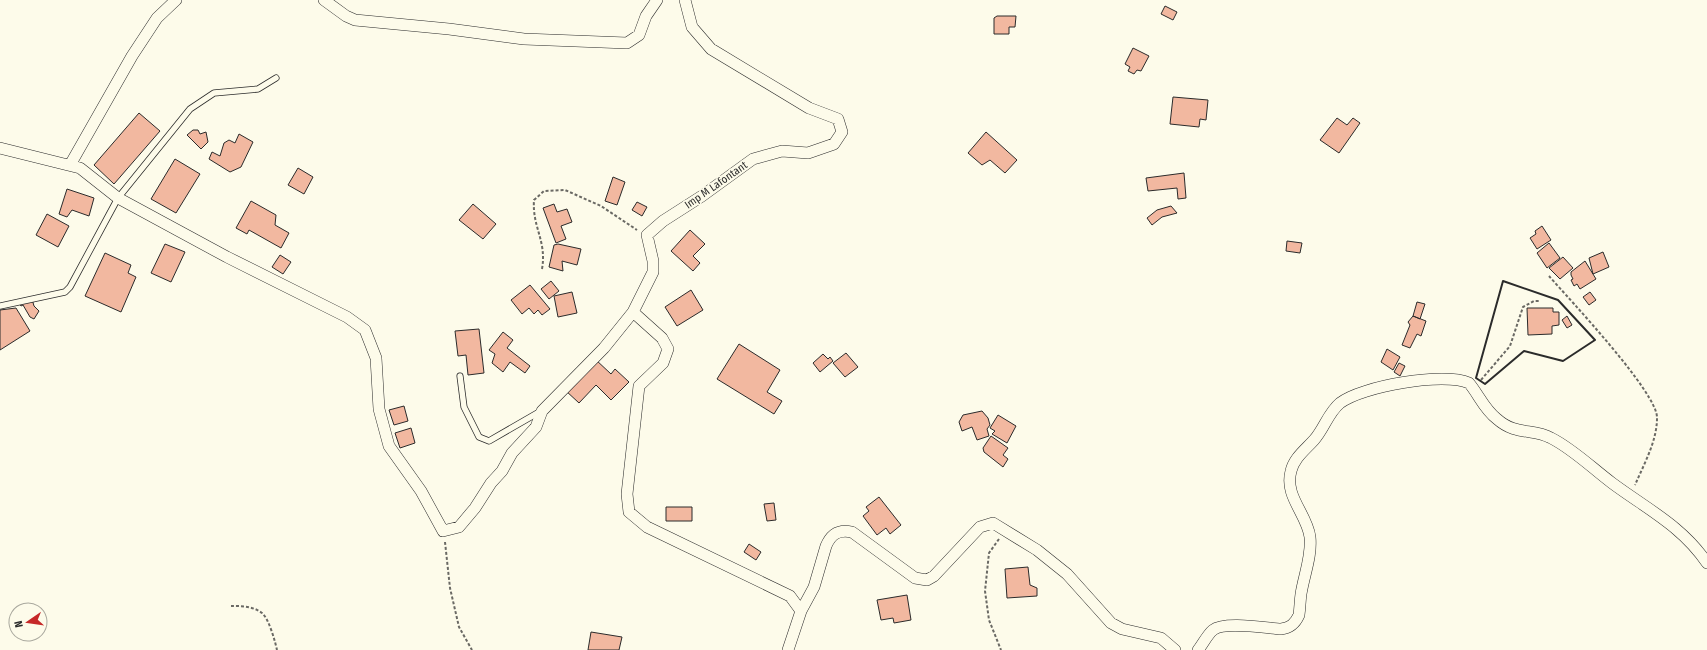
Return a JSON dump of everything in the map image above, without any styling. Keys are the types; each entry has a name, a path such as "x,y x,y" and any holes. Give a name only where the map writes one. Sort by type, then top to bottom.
{"street":[{"path":"70,165 153,24 157,18 176,0"},
{"path":"324,0 346,16 355,20 449,29 524,39 627,43 639,35 646,16 657,0"},
{"name":"Imp M Lafontant","path":"647,236 663,221 702,196 753,159 782,152 808,153 834,144 842,132 838,119 809,108 747,69 711,49 692,27 685,0"},
{"path":"0,148 80,168 118,198 227,257 347,317 365,330 376,358 379,409 389,446 421,491 443,531 459,527 475,508 490,483 502,471 512,453 536,427 542,411 604,348 633,312 653,272 653,261 647,236"},
{"path":"633,312 662,338 668,349 663,363 639,386 627,494 629,512 647,527 790,596 801,611"},
{"path":"1198,650 1210,633 1216,628 1240,626 1281,629 1287,628 1297,621 1310,543 1307,526 1291,491 1291,472 1298,457 1320,433 1333,409 1341,402 1353,396 1393,384 1454,380 1469,383 1475,389 1483,404 1498,420 1516,430 1537,433 1553,439 1630,497 1681,531 1707,563"},
{"path":"788,650 801,611 814,587 826,546 829,539 837,533 846,531 852,532 915,578 927,580 934,576 980,527 992,523 1005,529 1037,550 1067,574 1111,623 1122,629 1161,638 1175,650"}],"lane":[{"path":"0,306 65,292 70,287 118,198 190,109 214,93 258,89 276,78"},
{"path":"460,376 464,407 479,437 489,441 542,411"}],"path":[{"path":"542,269 544,256 540,234 533,214 534,200 544,191 566,190 601,206 647,236"},
{"path":"1549,276 1623,361 1648,395 1658,417 1653,442 1630,497"},
{"path":"1475,389 1510,346 1523,307 1534,301 1540,301"},
{"path":"1001,650 988,620 985,591 990,553 1005,529"},
{"path":"443,531 450,588 459,627 472,650"},
{"path":"231,606 248,606 262,613 275,639 277,650"}],"building":[{"path":"1165,6 1177,12 1173,20 1161,14"},
{"path":"997,16 1016,16 1015,27 1009,27 1009,34 994,34 994,18"},
{"path":"1133,48 1149,56 1141,71 1137,70 1134,74 1128,71 1130,67 1125,64"},
{"path":"1173,97 1208,100 1206,120 1200,119 1199,127 1170,124"},
{"path":"139,113 160,131 114,184 94,165"},
{"path":"1337,118 1347,125 1353,118 1360,123 1339,153 1320,140"},
{"path":"193,130 198,130 200,134 206,132 208,142 201,149 187,135"},
{"path":"986,132 1017,160 1005,173 990,160 982,165 968,153"},
{"path":"239,134 253,142 241,167 230,172 209,159 212,152 220,156 224,143 229,140 235,143"},
{"path":"175,159 200,174 176,213 151,199"},
{"path":"298,168 313,177 304,194 288,185"},
{"path":"1184,173 1186,198 1178,199 1177,188 1148,191 1146,178"},
{"path":"613,177 625,182 617,205 605,201"},
{"path":"67,189 94,198 89,216 72,210 67,217 59,214"},
{"path":"251,201 276,215 275,225 289,233 281,248 249,230 247,234 236,228"},
{"path":"637,202 647,207 642,216 632,210"},
{"path":"473,204 496,224 483,239 459,220"},
{"path":"554,204 557,212 567,209 572,222 561,226 566,239 556,243 543,208"},
{"path":"1171,206 1177,213 1162,217 1152,225 1147,218 1157,210"},
{"path":"47,214 69,226 58,247 36,235"},
{"path":"1542,226 1551,240 1537,249 1530,238 1536,234 1535,231"},
{"path":"690,230 705,244 693,256 700,263 693,271 671,251"},
{"path":"1287,241 1302,243 1300,253 1286,251"},
{"path":"1549,243 1560,258 1547,268 1537,253"},
{"path":"165,244 185,252 171,282 151,273"},
{"path":"558,244 581,249 577,265 562,261 563,271 549,267 554,245"},
{"path":"1603,252 1609,267 1593,274 1589,258"},
{"path":"105,253 131,265 128,273 136,277 121,312 85,296"},
{"path":"280,255 291,262 283,274 272,267"},
{"path":"1563,257 1573,268 1560,279 1549,268"},
{"path":"1585,261 1596,279 1580,289 1577,284 1574,286 1571,280 1573,279 1571,272"},
{"path":"551,281 559,291 549,299 541,289"},
{"path":"530,285 550,309 542,315 538,310 534,314 529,308 522,314 511,300"},
{"path":"691,290 703,310 677,326 665,307"},
{"path":"572,292 577,313 558,317 554,296"},
{"path":"1590,292 1596,300 1589,305 1583,297"},
{"path":"32,299 34,306 39,311 34,319 30,317 23,305 21,306 19,303"},
{"path":"1417,302 1425,304 1420,319 1413,316"},
{"path":"16,308 30,331 0,350 0,310"},
{"path":"1527,308 1553,308 1553,312 1559,312 1559,325 1552,326 1552,334 1528,335"},
{"path":"1413,316 1426,321 1421,336 1417,334 1410,348 1402,345 1410,325 1408,322"},
{"path":"1567,316 1572,325 1567,328 1562,320"},
{"path":"479,329 484,373 468,375 466,355 458,356 455,331"},
{"path":"503,332 513,340 507,348 530,366 525,373 510,362 503,372 492,363 495,354 489,350"},
{"path":"739,344 780,370 767,392 782,401 774,414 717,379"},
{"path":"1387,349 1400,357 1393,370 1381,362"},
{"path":"846,353 858,367 845,377 833,363"},
{"path":"823,354 828,359 830,357 833,361 820,372 813,363"},
{"path":"595,359 611,374 615,369 629,382 611,400 596,385 579,403 565,390"},
{"path":"1399,363 1405,366 1400,376 1394,372"},
{"path":"404,406 408,421 394,425 389,410"},
{"path":"982,411 988,418 990,425 987,429 989,436 977,440 972,427 962,431 959,422 963,415"},
{"path":"998,415 1016,426 1007,443 992,434 995,431 990,428"},
{"path":"411,428 415,443 400,448 395,433"},
{"path":"991,436 1008,448 1003,455 1008,459 1003,467 984,452 983,448"},
{"path":"879,497 901,525 890,534 886,528 877,535 863,516 869,511 866,507"},
{"path":"774,503 776,520 767,521 764,504"},
{"path":"666,507 692,507 692,521 666,521"},
{"path":"749,544 761,552 756,560 744,552"},
{"path":"1028,567 1030,585 1037,588 1037,596 1007,598 1005,569"},
{"path":"907,595 911,620 894,623 893,618 881,620 877,600"},
{"path":"591,632 622,637 619,650 588,650"}],"wall":[{"path":"1503,281 1558,300 1595,340 1563,361 1524,351 1485,384 1476,378 1503,281"}]}
